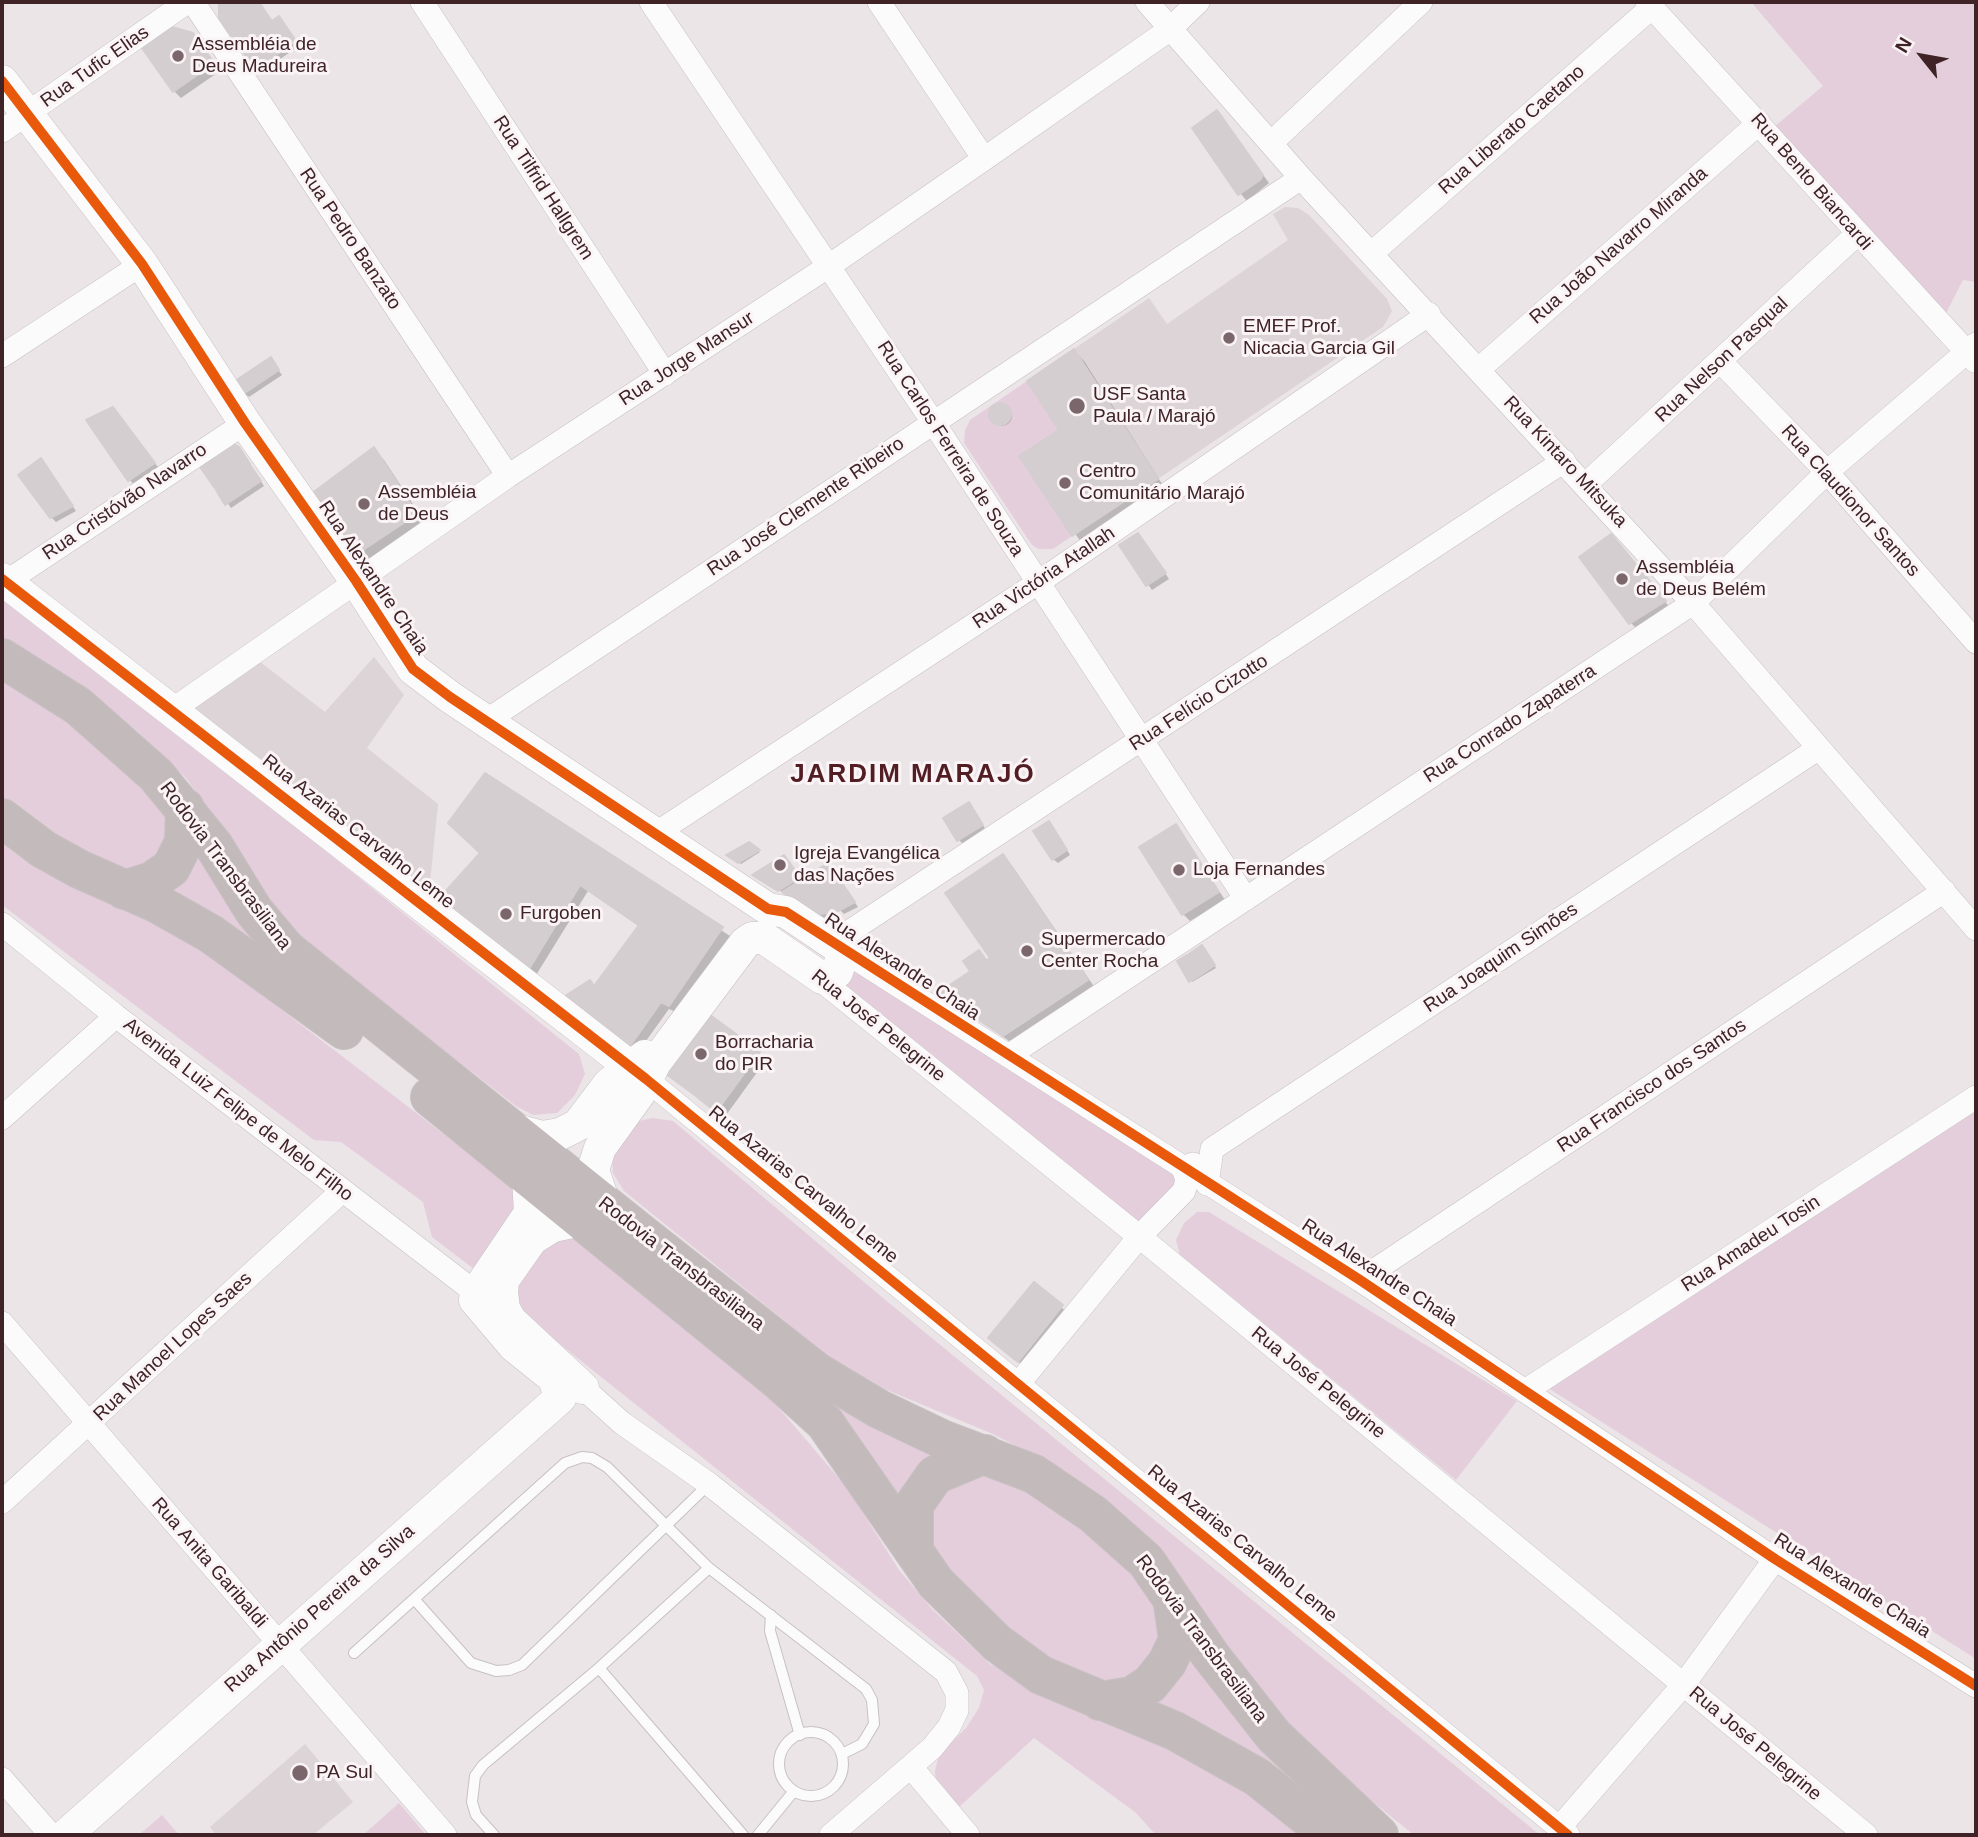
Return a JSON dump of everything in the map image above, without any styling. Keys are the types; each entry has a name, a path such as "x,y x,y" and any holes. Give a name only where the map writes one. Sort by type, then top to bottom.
{"highway":[{"name":"Rodovia Transbrasiliana","path":"2,659 78,706 115,736 185,808 214,846 254,911 286,949 516,1130 593,1212 825,1423 936,1583 997,1643 1041,1675 1100,1702 1175,1731 1257,1777 1330,1835"},
{"path":"124,890 152,881 171,868 184,842 185,808"},
{"name":"Rodovia Transbrasiliana","path":"2,818 44,849 124,890 158,904 201,928 262,969 390,1064 528,1177 593,1212 817,1372 879,1409 944,1440 1034,1474 1093,1514 1146,1561 1173,1604 1274,1736 1379,1835"},
{"path":"914,1551 914,1505 934,1475 985,1454"},
{"path":"1100,1702 1132,1696 1150,1684 1167,1663 1178,1640 1173,1604"}],"street":[{"name":"Rua Tufic Elias","path":"14,123 190,2"},
{"name":"Rua Pedro Banzato","path":"190,2 508,475"},
{"name":"Rua Tilfrid Hallgrem","path":"422,2 665,374"},
{"name":"Rua Carlos Ferreira de Souza","path":"651,2 933,422 1246,899"},
{"path":"878,2 984,159"},
{"name":"Rua Kintaro Mitsuka","path":"1147,2 1270,144 1693,603 1976,929"},
{"name":"Rua Jorge Mansur","path":"172,710 508,475 829,266 1169,30 1198,2"},
{"path":"1270,144 1421,2"},
{"name":"Rua Bento Biancardi","path":"1649,4 1759,123 1856,235 1973,353"},
{"name":"Rua Liberato Caetano","path":"1372,253 1649,4"},
{"name":"Rua Alexandre Chaia","path":"2,81 14,123 142,264 245,423 356,581 413,669 655,834 766,923 786,912 1360,1280 1775,1559 1976,1686"},
{"name":"Rua João Navarro Miranda","path":"1479,369 1759,123"},
{"name":"Rua José Clemente Ribeiro","path":"486,721 1301,178"},
{"name":"Rua Nelson Pasqual","path":"1586,484 1856,235"},
{"path":"2,356 142,264"},
{"name":"Rua Victória Atallah","path":"655,834 1039,582 1429,314"},
{"name":"Rua Conrado Zapaterra","path":"1008,1056 1693,603 1827,472 1973,353"},
{"name":"Rua Claudionor Santos","path":"1721,362 1827,472 1976,642"},
{"name":"Rua Cristóvão Navarro","path":"4,581 245,423"},
{"name":"Rua Felício Cizotto","path":"834,944 1564,461"},
{"name":"Rua Azarias Carvalho Leme","path":"4,581 639,1074 1564,1832"},
{"name":"Rua Joaquim Simões","path":"1183,1168 1203,1159 1212,1149 1819,748"},
{"name":"Rua Francisco dos Santos","path":"1360,1280 1944,891"},
{"path":"516,1130 542,1137 578,1125 609,1084 639,1074 744,943 766,923"},
{"name":"Rua José Pelegrine","path":"766,923 811,972 1143,1240 1866,1835"},
{"name":"Avenida Luiz Felipe de Melo Filho","path":"2,924 116,1016 476,1293"},
{"path":"811,972 827,978 837,972 834,944"},
{"path":"2,1118 116,1016"},
{"path":"565,1388 504,1309 503,1280 532,1239 553,1226 593,1212 594,1160 639,1094 639,1074"},
{"name":"Rua Amadeu Tosin","path":"1525,1391 1976,1097"},
{"path":"1143,1240 1207,1184 1212,1149"},
{"path":"1022,1386 1184,1191 1187,1180 1183,1168"},
{"path":"528,1177 530,1213 476,1293 477,1304 513,1346 565,1388 622,1423 709,1484 946,1672 957,1693 957,1710 941,1737 911,1767 831,1835"},
{"name":"Rua Manoel Lopes Saes","path":"2,1502 342,1191"},
{"name":"Rua Anita Garibaldi","path":"2,1323 445,1835"},
{"name":"Rua Antônio Pereira da Silva","path":"91,1835 565,1388"},
{"path":"1564,1832 1684,1685 1775,1559"},
{"name":"Rua Antônio Pereira da Silva","path":"66,1835 286,1652"},
{"path":"911,1767 968,1835"},
{"path":"2,1779 51,1835"}],"lane":[{"path":"354,1653 573,1459 582,1457 600,1461 709,1568 858,1681 872,1700 874,1724 862,1744 842,1754"},
{"path":"415,1600 471,1663 496,1671 522,1665 668,1527 709,1484"},
{"path":"494,1835 476,1815 472,1802 475,1776 483,1765 599,1668 709,1568"},
{"path":"771,1615 770,1631 800,1735"},
{"path":"599,1668 743,1835"},
{"path":"820,1733 829,1738 842,1754 842,1774 830,1790 812,1796 794,1791 782,1777 780,1758 784,1748 800,1735 820,1733"},
{"path":"758,1835 794,1791"}],"shaded area":[{"path":"1751,2 1976,2 1976,282 1963,280 1946,313 1774,127 1823,86"},
{"name":"EMEF Prof. Nicacia Garcia Gil","path":"1285,207 1298,208 1309,215 1387,299 1392,311 1383,327 1158,479 1074,349 1149,298 1167,324 1288,240 1273,214"},
{"path":"1027,381 1059,430 1019,456 1072,536 1053,549 1039,549 1032,545 964,443 965,430 970,420"},
{"path":"2,600 323,849 579,1054 585,1074 575,1095 557,1113 533,1115 516,1106 312,948 272,903 186,778 137,731 22,648 2,638"},
{"path":"374,657 404,695 367,748 438,804 429,893 192,708 259,661 325,712"},
{"path":"2,671 20,681 170,805 176,842 131,880 2,808"},
{"path":"194,841 290,968 156,888"},
{"path":"2,842 53,873 148,920 214,958 505,1181 514,1191 516,1203 511,1216 474,1269 432,1237 423,1202 341,1142 314,1140 2,905"},
{"path":"851,966 1173,1173 1177,1179 1175,1188 1143,1223 1136,1221 839,985"},
{"path":"1976,1106 1976,1659 1545,1386"},
{"path":"653,1118 673,1121 889,1303 1540,1835 1414,1835 1310,1751 1046,1462 993,1434 887,1390 828,1356 624,1191 613,1173 612,1153 634,1122"},
{"path":"1197,1212 1209,1212 1517,1401 1456,1480 1180,1255 1176,1240 1184,1223"},
{"path":"558,1238 576,1238 772,1400 848,1489 899,1570 932,1609 990,1664 1166,1748 1250,1792 1303,1835 1156,1835 1135,1812 1034,1738 958,1808 936,1783 935,1771 939,1755 966,1728 979,1708 984,1690 977,1676 517,1310 514,1286 540,1248"},
{"path":"793,1376 934,1450 896,1499"},
{"path":"955,1472 1014,1478 1136,1568 1172,1634 1132,1689 1066,1679 938,1571 922,1515"},
{"path":"1187,1636 1300,1785 1132,1705"},
{"name":"PA Sul","path":"305,1744 353,1802 313,1835 216,1835 210,1827"},
{"path":"399,1803 426,1835 363,1835"},
{"path":"162,1815 179,1835 139,1835"}],"building":[{"path":"219,2 259,2 271,20 237,44 219,18"},
{"path":"279,16 296,41 255,70 238,45"},
{"name":"Assembléia de Deus Madureira","path":"172,27 193,33 214,63 173,92 142,48"},
{"path":"1217,110 1263,175 1238,195 1192,128"},
{"name":"USF Santa Paula / Marajó","path":"1074,349 1158,479 1111,510 1027,381"},
{"path":"271,357 279,370 243,394 235,381"},
{"path":"1000,403 1008,406 1011,414 1008,422 1000,425 992,422 989,414 992,406"},
{"path":"113,407 155,463 128,481 86,420"},
{"name":"Centro Comunitário Marajó","path":"1059,430 1111,510 1072,536 1019,456"},
{"path":"232,443 239,447 250,464 214,487 198,464"},
{"name":"Assembléia de Deus","path":"374,447 417,514 354,556 311,494"},
{"path":"41,458 73,506 50,518 18,475"},
{"path":"250,465 261,481 225,505 215,488"},
{"path":"1138,533 1166,573 1146,586 1119,545"},
{"name":"Assembléia de Deus Belém","path":"1611,534 1666,601 1629,624 1579,557"},
{"name":"Furgoben","path":"485,773 723,927 669,1006 661,1002 630,1046 565,996 590,980 594,986 639,925 580,885 526,974 435,903 480,853 448,823"},
{"path":"969,802 983,825 957,841 943,818"},
{"path":"1049,821 1067,850 1052,860 1033,831"},
{"name":"Loja Fernandes","path":"1176,824 1219,892 1182,915 1139,847"},
{"path":"749,842 760,850 738,863 726,855"},
{"name":"Supermercado Center Rocha","path":"1003,854 1088,980 1003,1036 938,993 990,958 945,893"},
{"name":"Igreja Evangélica das Nações","path":"784,855 800,877 778,891 752,875"},
{"path":"828,863 855,902 838,911 810,874"},
{"path":"809,875 819,888 797,902 782,892"},
{"path":"820,889 837,912 819,914 798,903"},
{"path":"1202,945 1215,965 1202,974 1189,954"},
{"path":"979,950 986,960 970,971 963,961"},
{"path":"1189,954 1202,974 1189,982 1177,961"},
{"name":"Borracharia do PIR","path":"706,1012 740,1037 696,1096 662,1071"},
{"path":"741,1038 760,1052 716,1112 697,1097"},
{"path":"1034,1282 1063,1305 1018,1362 988,1338"}],"cycle path":[{"path":"2,81 142,264 245,423 356,581 413,669 450,697 768,909 786,912 1360,1280 1775,1559 1976,1686"},
{"path":"2,579 646,1079 1568,1835"}],"place":[{"name":"Assembléia de Deus Madureira","path":"178,56"},
{"name":"EMEF Prof. Nicacia Garcia Gil","path":"1229,338"},
{"name":"USF Santa Paula / Marajó","path":"1077,406"},
{"name":"Centro Comunitário Marajó","path":"1065,483"},
{"name":"Assembléia de Deus","path":"364,504"},
{"name":"Assembléia de Deus Belém","path":"1622,579"},
{"name":"Igreja Evangélica das Nações","path":"780,865"},
{"name":"Loja Fernandes","path":"1179,870"},
{"name":"Furgoben","path":"506,914"},
{"name":"Supermercado Center Rocha","path":"1027,951"},
{"name":"Borracharia do PIR","path":"701,1054"},
{"name":"PA Sul","path":"300,1773"}],"district":[{"name":"JARDIM MARAJÓ","path":"913,775"}]}
